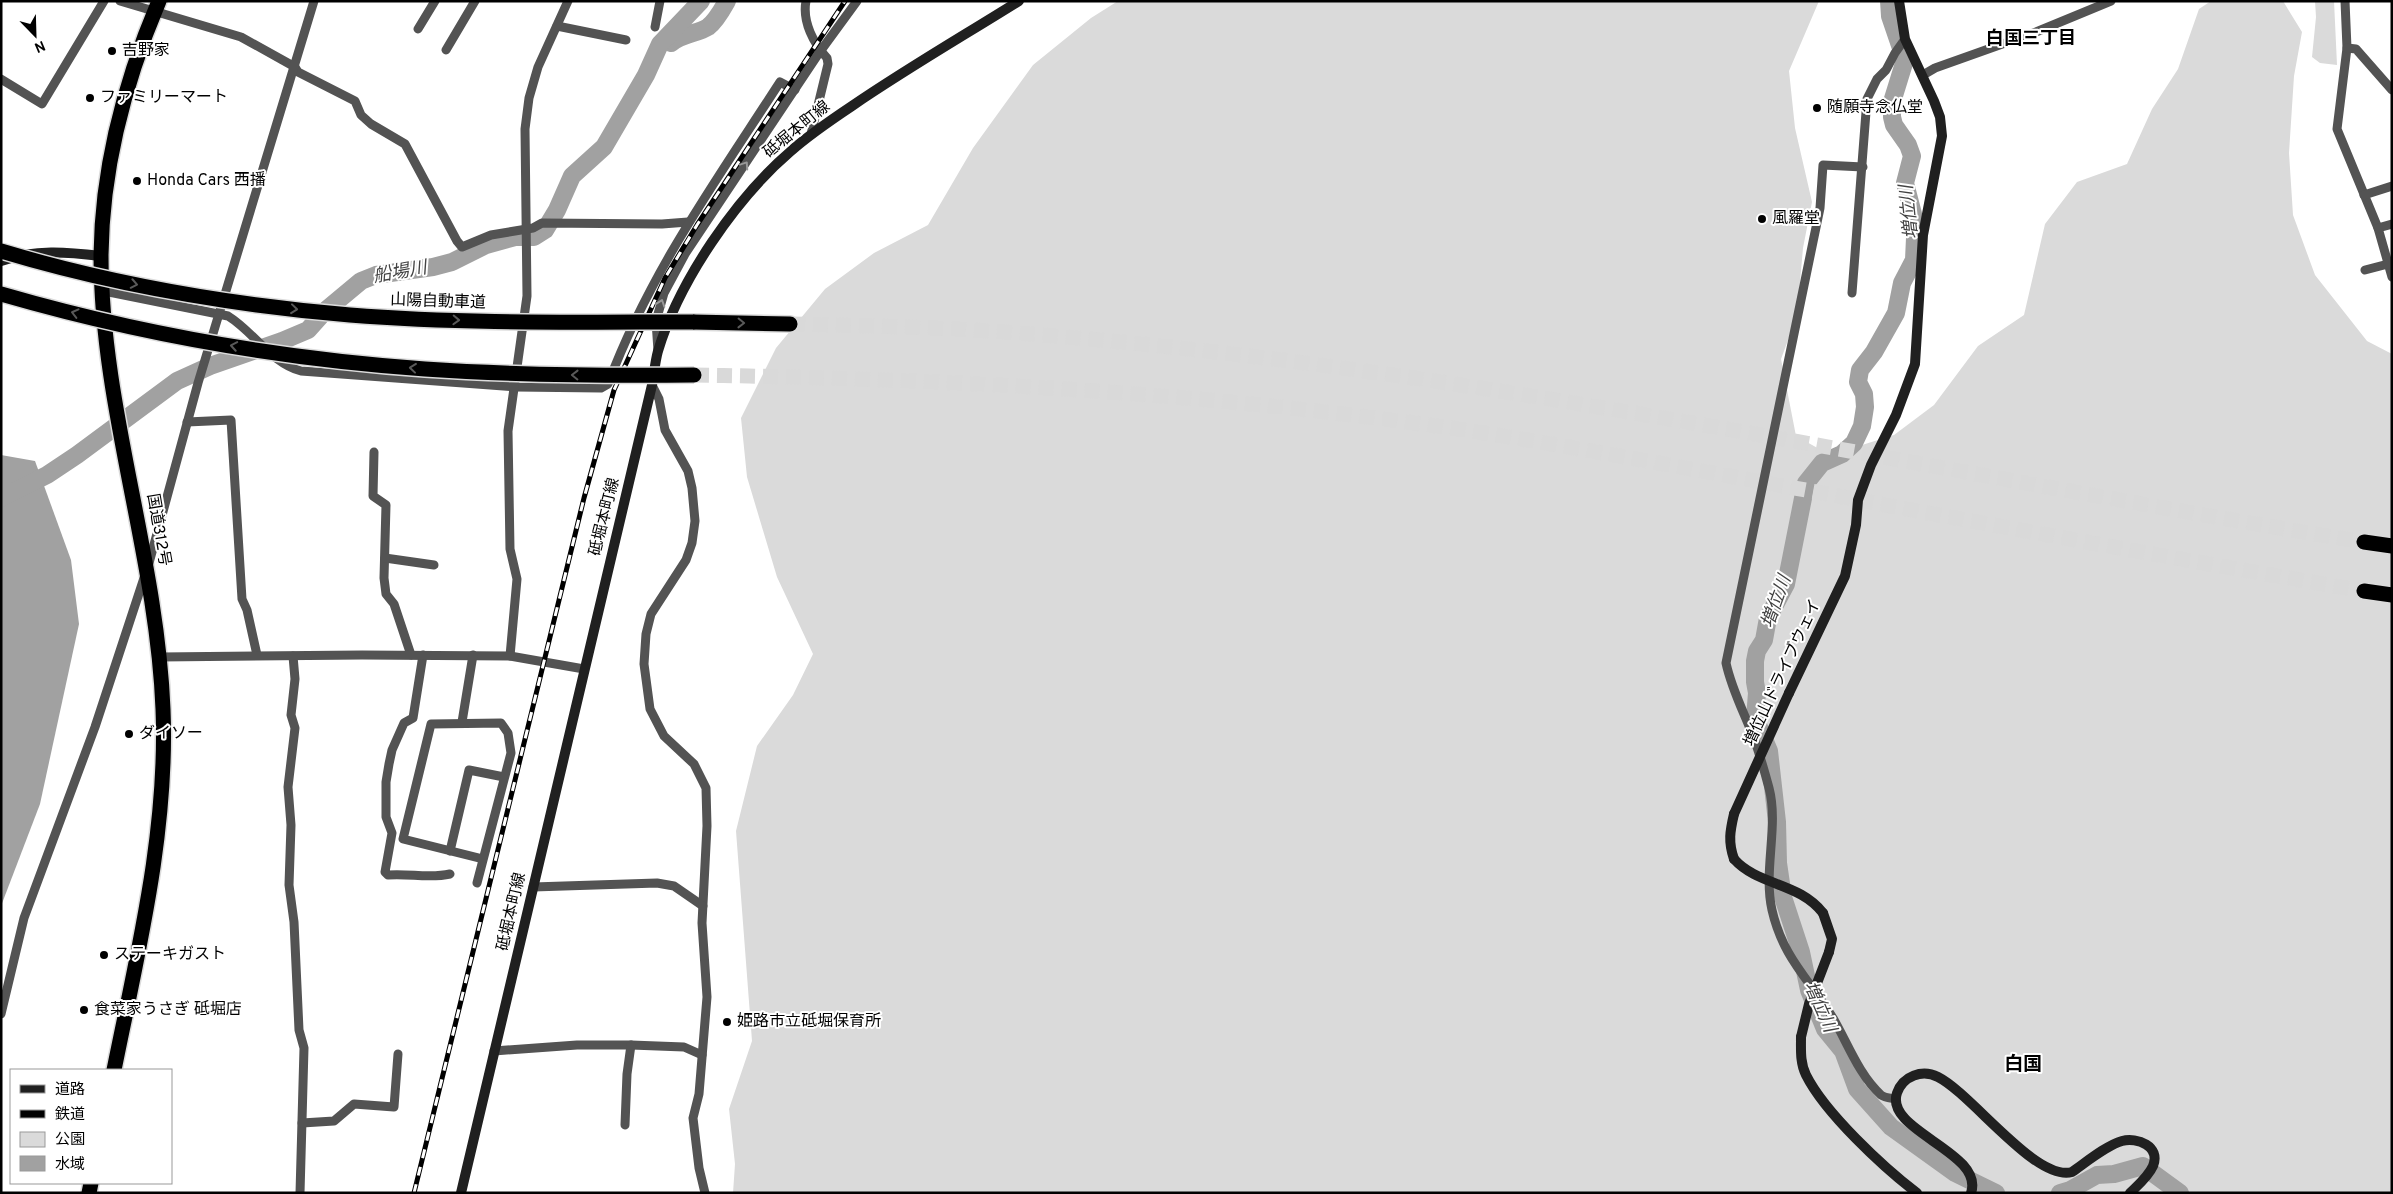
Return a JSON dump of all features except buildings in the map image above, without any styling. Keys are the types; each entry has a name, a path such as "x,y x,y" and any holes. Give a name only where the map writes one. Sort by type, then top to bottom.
{"highway":[{"name":"国道312号","path":"114,1069 148,902 159,822 163,750 160,657 147,568 122,434 107,338 101,256 105,192 114,137 133,68 157,6"},
{"name":"山陽自動車道","path":"2,257 203,297 350,315 519,322 790,324"},
{"path":"1,294 171,335 245,348 337,360 424,369 511,374 694,375"},
{"path":"2364,542 2392,546"},
{"path":"2364,591 2392,595"}],"street":[{"path":"1,79 42,104 104,1"},
{"path":"120,1 157,6 241,37 294,67 298,72 355,101 361,115 371,124 405,144 462,247 491,235 533,228 542,223 662,224 688,222"},
{"path":"1,1014 24,918 95,727 147,568 198,383 314,1"},
{"path":"418,29 435,1"},
{"path":"446,50 475,1"},
{"path":"655,27 660,1"},
{"path":"806,1 804,11 806,21 820,53 827,58 828,64 811,134"},
{"path":"658,351 656,321 664,293 680,262 857,1"},
{"name":"砥堀本町線","path":"461,1193 652,384 658,351 682,295 705,252 730,215 776,164 811,134 878,88 1019,1"},
{"name":"増位山ドライブウェイ","path":"1899,1 1905,40 1923,75 1940,117 1942,136 1923,235 1915,364 1896,414 1871,466 1858,500 1856,525 1846,576 1789,693 1734,814 1729,832 1729,846 1734,858 1742,867 1803,894 1814,902 1823,913 1830,928 1832,939 1829,952 1809,1004 1801,1037 1801,1060 1806,1074 1820,1097 1843,1125 1917,1193"},
{"path":"1923,75 1935,68 2036,32 2111,1"},
{"path":"2344,1 2347,48 2338,129 2378,228 2392,278"},
{"path":"510,656 517,579 510,549 508,431 516,387 527,296 525,130 528,98 538,67 567,2"},
{"path":"557,26 626,40"},
{"path":"1852,293 1867,99 1877,79 1886,70 1905,40"},
{"path":"2347,48 2356,49 2392,90"},
{"path":"104,291 220,314 240,323 283,364 302,371 516,387 601,388 608,384 643,301 688,222 780,82 795,90"},
{"path":"1863,168 1823,165 1820,208 1726,663 1730,682 1755,740 1770,791 1772,814 1769,861 1772,908 1782,943 1798,971 1832,1017 1859,1068 1883,1097 1896,1099"},
{"path":"2364,195 2392,186"},
{"path":"2378,228 2392,224"},
{"path":"2,257 53,251 101,256"},
{"path":"2365,270 2388,264"},
{"path":"652,384 658,399 665,430 688,471 692,488 695,521 692,543 686,560 652,614 646,634 644,664 650,709 664,736 694,764 706,788 707,826 702,923 707,997 699,1094 693,1118 699,1168 705,1193"},
{"path":"187,422 231,420 242,599 247,610 257,655"},
{"path":"374,452 373,496 386,505 384,578 386,594 394,604 411,655"},
{"path":"385,558 434,565"},
{"path":"160,657 257,655 510,656 584,669"},
{"path":"423,655 413,718 404,723 392,750 389,764 386,782 386,818 392,833 385,872 388,875 408,873 435,878 450,874"},
{"path":"462,722 473,655"},
{"path":"293,656 295,679 291,714 295,728 288,787 291,825 289,885 294,922 299,1030 304,1048 300,1193"},
{"path":"476,883 483,859 504,777 511,753 508,733 501,723 462,722 450,725 431,724 403,839 483,859"},
{"path":"450,851 469,770 504,777"},
{"path":"533,887 656,883 674,886 703,906"},
{"path":"494,1051 576,1045 684,1047 702,1055"},
{"path":"625,1125 627,1074 631,1046"},
{"path":"302,1123 334,1121 354,1104 394,1107 398,1054"},
{"path":"1971,1193 1973,1186 1970,1172 1907,1120 1900,1110 1896,1099 1903,1083 1912,1076 1925,1073 1938,1077 1955,1089 2022,1151 2053,1171 2063,1174 2072,1172 2120,1141 2135,1139 2144,1142 2152,1151 2154,1164 2148,1175 2130,1193"}],"green space":[{"path":"1118,1 1819,1 1789,71 1795,128 1812,202 1803,248 1797,316 1781,359 1796,436 1830,455 1894,435 1934,405 1978,346 2024,315 2045,224 2077,182 2127,164 2152,109 2178,69 2199,9 2211,1 2283,1 2302,32 2294,76 2289,153 2293,215 2315,275 2367,341 2392,354 2392,1193 733,1193 735,1164 729,1109 752,1041 736,831 757,746 793,695 813,654 777,577 747,477 741,418 776,348 825,289 874,253 928,225 973,148 1033,65 1091,18"},
{"path":"2315,1 2334,1 2337,65 2320,63 2312,57 2316,17"}],"water":[{"path":"1,455 35,461 71,560 79,624 40,804 1,906"}],"waterway":[{"name":"船場川","path":"1,498 47,475 177,381 210,366 308,330 325,311 361,281 376,275 433,267 452,262 486,245 515,237 534,237 545,230 557,210 572,176 604,147 646,75 660,44 701,1"},
{"path":"671,43 681,37 708,27 716,19 727,1"},
{"name":"増位川","path":"1889,1 1890,16 1905,60 1892,102 1892,117 1894,125 1908,145 1912,156 1905,183 1913,214 1914,260 1902,283 1896,313 1874,352 1860,370 1858,382 1864,394 1865,407 1862,426 1854,443 1842,454 1822,463 1806,483 1786,584 1768,618 1764,640 1757,651 1755,661 1757,693 1755,718 1769,751 1777,822 1778,863 1783,897 1801,952 1809,990 1825,1029 1843,1051 1857,1089 1891,1127 1955,1173 1996,1193"},
{"name":"増位川","path":"2060,1193 2070,1190 2097,1175 2114,1174 2143,1166 2180,1193"}],"tunnel":[{"path":"790,324 940,328 1030,334 1198,350 1365,371 1699,424 2364,542"},
{"path":"694,375 889,380 1084,390 1278,407 1374,418 1471,431 1603,453 2364,591"}],"railway":[{"path":"414,1193 584,498 614,390 665,278 697,225 845,1"}],"place":[{"name":"吉野家","path":"112,51"},
{"name":"ファミリーマート","path":"90,98"},
{"name":"随願寺念仏堂","path":"1817,108"},
{"name":"Honda Cars 西播","path":"137,181"},
{"name":"風羅堂","path":"1762,219"},
{"name":"ダイソー","path":"129,734"},
{"name":"ステーキガスト","path":"104,955"},
{"name":"食菜家うさぎ 砥堀店","path":"84,1010"},
{"name":"姫路市立砥堀保育所","path":"727,1022"}],"district":[{"name":"白国三丁目","path":"2031,39"},
{"name":"白国","path":"2023,1065"}]}
